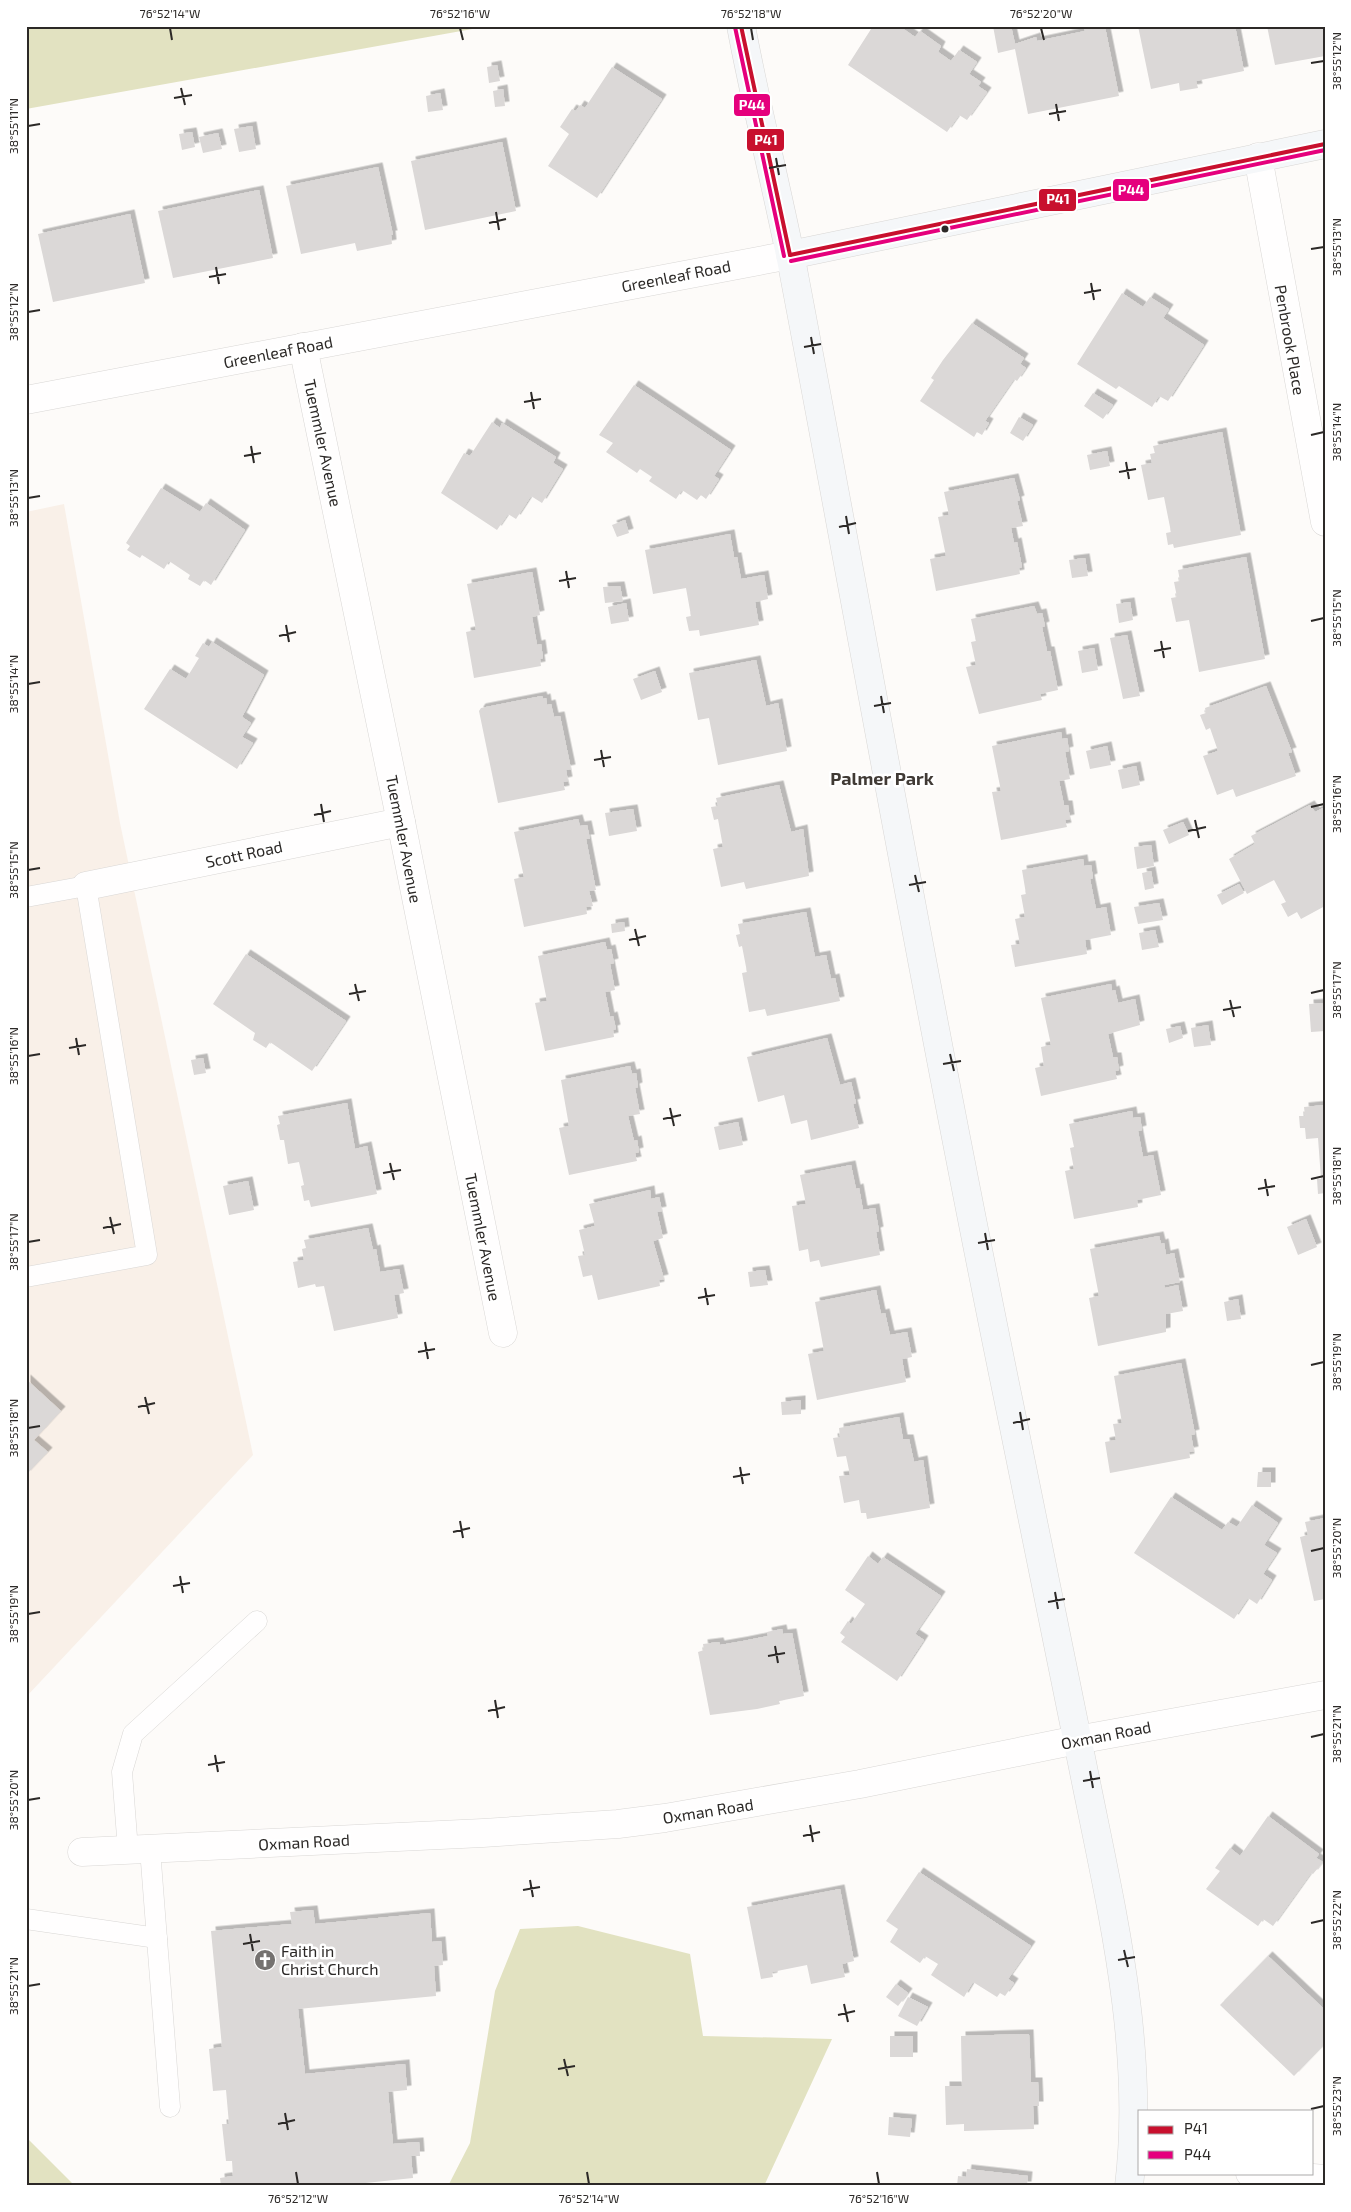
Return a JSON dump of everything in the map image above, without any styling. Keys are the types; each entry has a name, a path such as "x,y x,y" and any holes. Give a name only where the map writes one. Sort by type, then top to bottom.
{"street":[{"path":"741,26 790,255 970,1215 1104,1873 1126,2000 1133,2088 1134,2170"},
{"name":"Greenleaf Road","path":"26,400 790,255 1325,144"},
{"name":"Penbrook Place","path":"1258,157 1325,522"},
{"name":"Tuemmler Avenue","path":"303,347 401,822 502,1333"},
{"name":"Scott Road","path":"86,886 401,822"},
{"name":"Oxman Road","path":"82,1852 483,1834 618,1824 665,1818 860,1784 1078,1740 1325,1695"},
{"path":"1262,2174 1325,2179"}],"lane":[{"path":"26,897 86,886 147,1255 26,1277"},
{"path":"170,2107 157,1938 122,1772 133,1734 257,1622"},
{"path":"26,1919 157,1938"}],"shaded area":[{"path":"64,504 120,823 253,1455 26,1697 26,512"}],"green space":[{"path":"26,26 489,26 26,109"},
{"path":"578,1926 690,1954 703,2036 832,2039 764,2186 448,2186 470,2143 495,1991 520,1929"},
{"path":"26,2137 75,2186 26,2186"}],"building":[{"path":"873,26 899,26 915,37 920,31 941,46 938,52 951,61 959,50 977,62 969,74 981,82 978,86 987,92 967,120 959,115 947,132 848,65"},
{"path":"993,26 1011,26 1015,44 1036,37 1037,41 1085,31 1084,28 1092,26 1105,27 1119,96 1028,114 1015,49 998,53"},
{"path":"1138,26 1235,26 1244,71 1196,81 1198,88 1180,91 1179,83 1151,89"},
{"path":"1267,26 1325,26 1325,56 1275,65"},
{"path":"497,65 500,81 489,83 487,67"},
{"path":"612,67 662,99 597,198 548,166 569,134 560,127 572,109 576,111 580,105 585,108"},
{"path":"503,89 505,106 495,107 493,91"},
{"path":"440,93 443,110 428,112 426,96"},
{"path":"252,126 256,149 239,152 234,129"},
{"path":"192,132 195,147 182,150 179,134"},
{"path":"218,133 222,149 203,153 199,137"},
{"path":"502,142 516,211 425,230 411,161"},
{"path":"378,167 393,235 391,235 392,244 357,251 355,243 301,254 286,186"},
{"path":"259,190 273,258 173,278 158,211"},
{"path":"130,214 145,283 53,302 38,234"},
{"path":"1122,293 1143,307 1150,297 1169,309 1163,318 1204,345 1168,401 1159,396 1152,407 1119,386 1116,389 1077,364"},
{"path":"972,323 1024,358 1020,364 1026,368 1017,381 1014,379 985,421 989,423 982,435 977,432 974,437 920,401 934,380 931,378 943,360"},
{"path":"634,385 731,450 714,476 719,479 706,499 701,495 697,500 682,490 676,499 649,481 652,477 640,469 637,473 606,452 613,443 599,435"},
{"path":"1093,393 1113,405 1103,419 1084,406"},
{"path":"1019,417 1033,425 1023,441 1010,433"},
{"path":"492,422 500,428 502,423 556,457 553,463 563,469 542,503 531,496 516,519 508,514 497,530 441,493 464,453 470,456"},
{"path":"1222,432 1241,535 1174,548 1173,544 1168,545 1166,533 1171,532 1164,497 1148,500 1141,465 1152,463 1150,454 1155,453 1153,446"},
{"path":"1107,451 1110,466 1090,470 1087,455"},
{"path":"1014,478 1020,500 1017,501 1023,526 1011,528 1014,543 1017,542 1022,567 1019,568 1020,574 936,591 930,559 946,556 938,517 949,515 944,492"},
{"path":"161,488 200,512 206,503 245,530 211,585 204,580 200,586 188,579 190,575 169,561 164,569 142,555 140,558 127,550 130,546 126,543"},
{"path":"625,520 629,533 617,537 612,525"},
{"path":"730,534 734,557 737,557 741,579 764,575 768,599 755,602 759,625 700,636 699,630 689,631 686,617 691,616 686,588 653,594 645,550"},
{"path":"1246,557 1265,659 1199,672 1189,620 1176,622 1171,598 1177,597 1174,582 1180,581 1178,570"},
{"path":"1085,558 1088,576 1072,578 1069,560"},
{"path":"532,572 540,615 532,617 537,645 541,644 543,658 540,659 541,666 474,678 466,632 476,630 467,584"},
{"path":"620,586 623,601 605,603 603,587"},
{"path":"1130,602 1133,620 1119,623 1116,604"},
{"path":"626,603 629,621 611,624 608,607"},
{"path":"1034,606 1037,614 1042,613 1045,626 1042,627 1047,651 1050,651 1058,690 1040,694 1042,700 979,714 966,667 976,665 971,642 976,641 971,619"},
{"path":"1127,635 1140,696 1123,699 1110,638"},
{"path":"212,642 264,675 242,717 251,723 242,737 253,743 237,769 144,709 170,669 186,679 199,658 195,656 203,643 209,647"},
{"path":"1094,648 1098,670 1082,673 1078,651"},
{"path":"756,660 766,706 778,703 787,751 718,765 709,718 698,720 689,673"},
{"path":"655,671 662,692 641,700 633,679"},
{"path":"1266,686 1292,752 1288,753 1296,776 1236,797 1233,789 1217,795 1203,756 1218,751 1210,728 1206,730 1200,715 1206,713 1205,708"},
{"path":"542,696 543,699 546,698 547,705 551,704 554,717 560,716 571,769 566,770 568,781 563,782 565,790 498,803 479,711 481,708"},
{"path":"1061,732 1062,739 1067,738 1069,751 1065,752 1070,779 1059,781 1064,805 1068,805 1070,819 1065,820 1067,827 1001,840 992,792 1001,791 992,746"},
{"path":"1107,746 1111,765 1090,769 1086,751"},
{"path":"1136,766 1140,785 1122,789 1118,770"},
{"path":"779,785 791,832 803,829 809,876 746,889 744,882 721,887 713,849 723,847 718,819 714,820 711,807 718,806 716,798"},
{"path":"1310,805 1315,812 1325,807 1325,906 1301,919 1297,912 1288,917 1281,904 1286,902 1274,880 1247,894 1229,859 1255,844 1251,836"},
{"path":"633,809 637,831 609,836 605,813"},
{"path":"578,819 580,826 587,825 590,839 586,839 596,890 589,891 593,906 586,907 587,914 524,927 514,879 524,877 514,832"},
{"path":"1183,822 1189,835 1169,844 1163,830"},
{"path":"1151,845 1154,866 1137,869 1134,847"},
{"path":"1083,859 1084,866 1091,865 1093,878 1090,879 1096,909 1106,907 1111,935 1085,940 1087,954 1015,967 1011,945 1020,944 1015,919 1025,917 1021,895 1026,894 1022,870"},
{"path":"1151,871 1154,888 1145,890 1142,873"},
{"path":"1239,884 1244,893 1222,905 1217,895"},
{"path":"1159,903 1163,920 1138,924 1134,907"},
{"path":"806,912 815,957 826,955 831,979 835,978 840,1001 767,1016 765,1009 749,1012 742,973 747,972 742,946 739,947 736,935 740,934 738,924"},
{"path":"624,922 625,931 612,933 611,924"},
{"path":"1155,930 1159,947 1142,950 1139,933"},
{"path":"605,942 607,950 611,949 614,963 610,964 615,990 605,992 610,1017 613,1016 616,1029 613,1030 614,1037 545,1051 535,1003 547,1001 538,956"},
{"path":"246,954 346,1021 312,1071 270,1042 266,1048 253,1040 255,1033 213,1004"},
{"path":"1111,984 1112,991 1115,990 1118,1003 1135,999 1140,1025 1108,1034 1113,1057 1117,1057 1119,1070 1115,1071 1117,1079 1041,1096 1035,1068 1044,1066 1041,1047 1051,1045 1041,998"},
{"path":"1325,1003 1325,1031 1311,1032 1309,1004"},
{"path":"1208,1025 1211,1045 1194,1047 1191,1028"},
{"path":"1180,1026 1183,1038 1169,1043 1166,1029"},
{"path":"827,1038 840,1085 851,1082 856,1103 853,1104 859,1128 811,1140 807,1120 791,1124 784,1095 758,1102 747,1057"},
{"path":"203,1058 206,1073 194,1075 191,1060"},
{"path":"630,1066 632,1074 636,1073 638,1087 635,1088 640,1114 628,1116 634,1141 637,1140 639,1152 635,1153 637,1161 569,1175 559,1128 569,1126 561,1080"},
{"path":"347,1103 355,1149 367,1146 377,1194 311,1207 309,1200 304,1201 301,1186 304,1185 299,1162 288,1164 284,1140 280,1140 277,1125 280,1124 278,1116"},
{"path":"1325,1105 1325,1193 1318,1194 1317,1179 1321,1179 1318,1138 1306,1139 1305,1128 1300,1128 1299,1116 1305,1116 1304,1107"},
{"path":"1132,1111 1133,1118 1140,1117 1142,1130 1138,1131 1143,1157 1153,1155 1161,1195 1137,1200 1138,1207 1074,1219 1065,1171 1074,1169 1070,1148 1074,1147 1069,1124"},
{"path":"738,1122 743,1145 719,1150 714,1127"},
{"path":"851,1165 856,1189 859,1188 863,1210 875,1208 879,1231 876,1232 880,1255 821,1267 819,1260 810,1262 808,1249 799,1251 792,1206 806,1204 800,1175"},
{"path":"248,1181 254,1210 229,1215 223,1186"},
{"path":"650,1190 651,1199 659,1197 662,1211 657,1212 663,1238 653,1241 664,1279 659,1280 660,1286 598,1300 592,1275 583,1277 578,1256 585,1255 579,1230 595,1226 589,1204"},
{"path":"1306,1219 1317,1247 1298,1255 1287,1227"},
{"path":"368,1228 373,1250 376,1249 380,1272 399,1269 404,1293 394,1295 398,1318 334,1331 324,1286 316,1287 315,1284 298,1288 293,1262 304,1260 302,1249 306,1248 304,1240"},
{"path":"1159,1236 1161,1244 1164,1243 1166,1255 1174,1253 1180,1282 1164,1285 1165,1288 1178,1285 1183,1311 1166,1314 1166,1332 1098,1346 1089,1298 1099,1296 1090,1249"},
{"path":"765,1270 768,1285 750,1287 748,1272"},
{"path":"876,1290 881,1314 885,1313 890,1335 907,1332 912,1357 902,1359 906,1382 817,1400 808,1354 824,1351 815,1302"},
{"path":"1238,1299 1241,1319 1227,1321 1224,1302"},
{"path":"1181,1363 1195,1434 1191,1435 1194,1451 1189,1452 1190,1458 1110,1473 1105,1442 1116,1440 1113,1424 1122,1423 1114,1376"},
{"path":"26,1379 61,1411 34,1440 48,1452 26,1475"},
{"path":"801,1400 801,1414 782,1415 781,1402"},
{"path":"899,1417 903,1439 909,1439 914,1462 923,1460 930,1508 867,1519 866,1513 861,1513 859,1500 844,1503 839,1476 850,1475 846,1456 837,1457 833,1438 840,1437 839,1428"},
{"path":"1258,1472 1271,1472 1271,1487 1257,1487"},
{"path":"1171,1497 1222,1530 1228,1522 1237,1527 1252,1505 1278,1523 1264,1545 1277,1553 1263,1574 1272,1580 1257,1604 1248,1598 1234,1619 1134,1553"},
{"path":"1325,1518 1325,1599 1314,1601 1300,1537 1308,1535 1305,1522"},
{"path":"868,1556 878,1564 883,1557 941,1596 915,1634 924,1640 897,1681 841,1642 845,1637 840,1633 848,1621 851,1624 865,1604 845,1590"},
{"path":"782,1629 783,1634 792,1633 804,1696 779,1701 780,1704 757,1709 710,1715 698,1652 704,1650 703,1644 719,1642 720,1645 743,1641 768,1636 767,1632"},
{"path":"1268,1816 1319,1854 1316,1858 1323,1862 1313,1874 1311,1873 1273,1926 1263,1919 1258,1926 1206,1889 1220,1871 1215,1868 1230,1848 1240,1856"},
{"path":"919,1872 1031,1946 1008,1979 1014,1983 1005,1996 1000,1993 997,1997 973,1982 964,1997 931,1975 938,1964 925,1956 920,1963 890,1942 898,1929 886,1921"},
{"path":"840,1889 854,1961 842,1964 845,1977 811,1984 807,1965 772,1972 773,1977 761,1979 747,1907"},
{"path":"313,1910 315,1924 430,1913 432,1942 441,1941 443,1965 434,1966 436,1996 298,2009 305,2074 405,2064 407,2090 388,2092 393,2144 419,2142 420,2156 411,2156 413,2178 337,2186 221,2186 220,2178 233,2176 232,2161 226,2161 222,2124 229,2124 226,2090 213,2091 209,2049 222,2047 211,1931 292,1924 290,1912"},
{"path":"1268,1956 1325,2010 1325,2044 1294,2076 1220,2005"},
{"path":"896,1984 908,1993 898,2006 886,1997"},
{"path":"908,1997 928,2007 917,2026 898,2016"},
{"path":"1029,2034 1031,2082 1038,2082 1039,2106 1033,2106 1034,2129 964,2131 964,2124 946,2125 945,2086 962,2086 961,2036"},
{"path":"890,2036 913,2036 913,2057 890,2057"},
{"path":"889,2117 912,2119 910,2137 888,2135"},
{"path":"967,2169 1028,2176 1027,2186 957,2186 958,2176 966,2177"}],"transit line":[{"name":"P41","path":"741,26 790,255"},
{"name":"P44","path":"735,27 784,256"},
{"name":"P41","path":"790,255 1325,144"},
{"name":"P44","path":"791,261 1325,150"}],"place":[{"name":"Faith in Christ Church","path":"265,1960"}],"district":[{"name":"Palmer Park","path":"882,779"}]}
